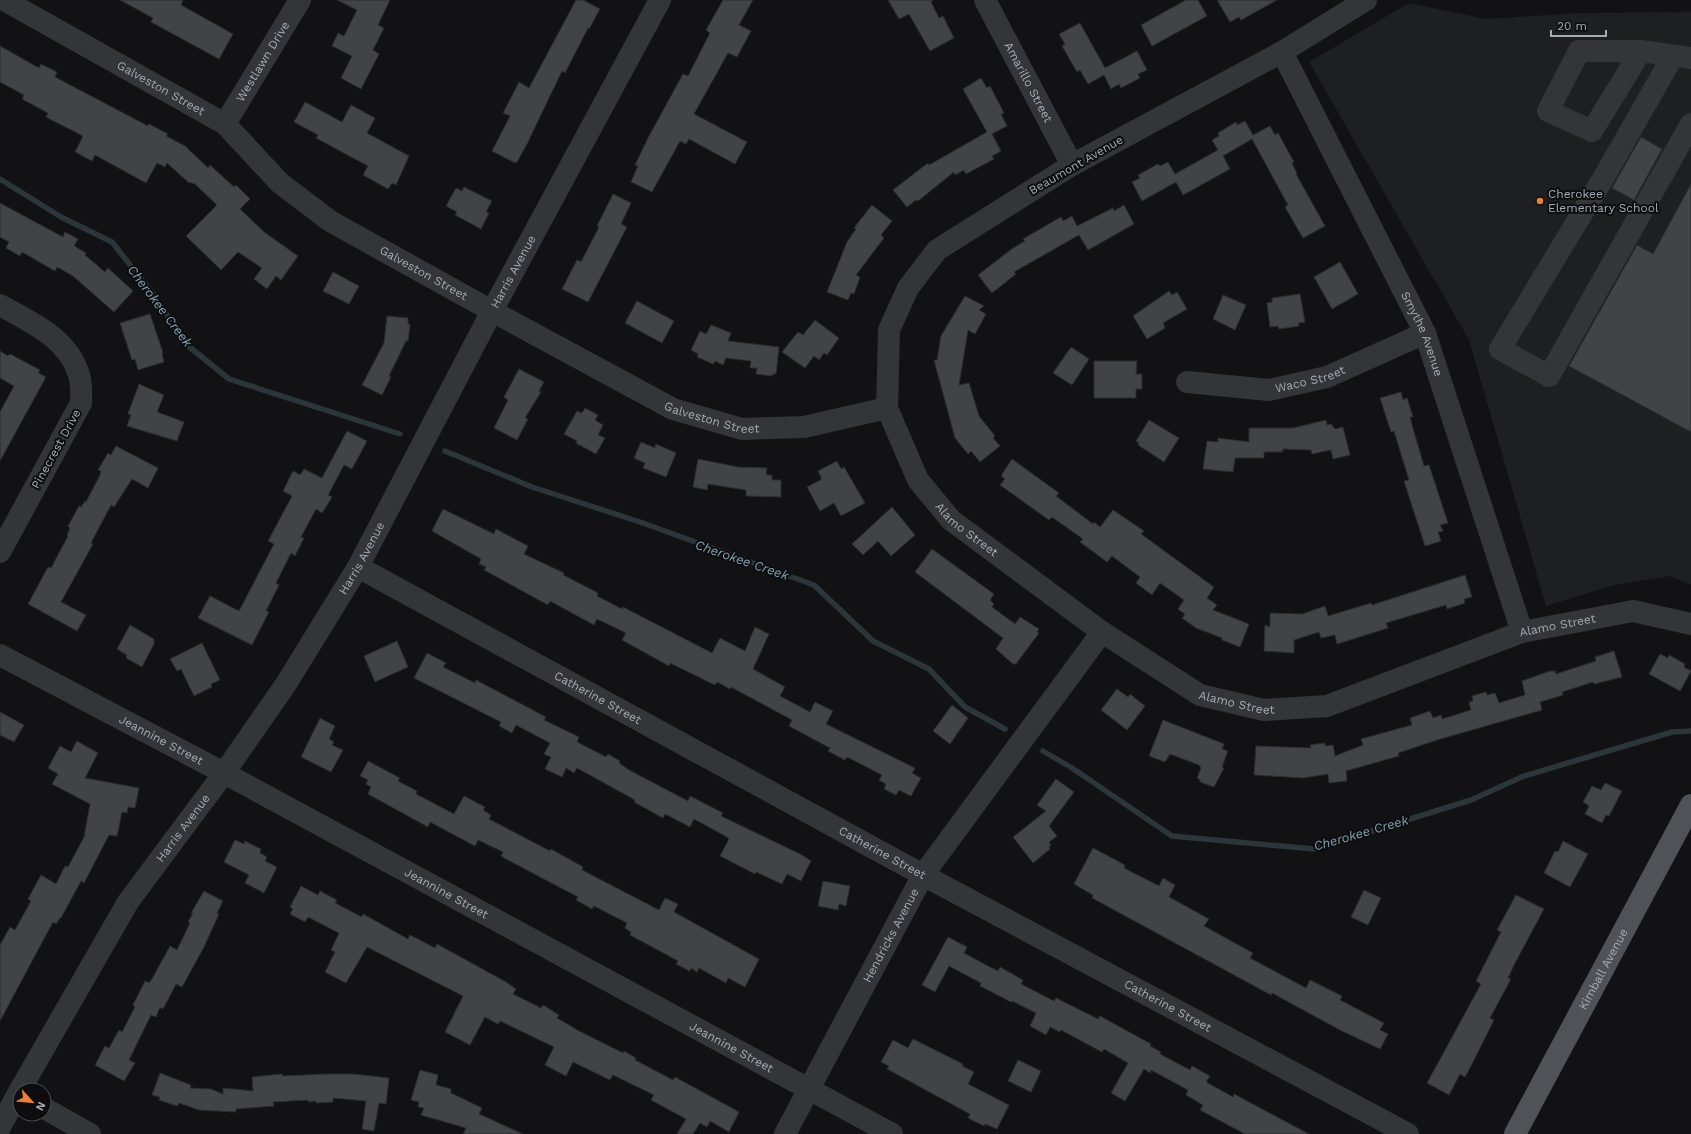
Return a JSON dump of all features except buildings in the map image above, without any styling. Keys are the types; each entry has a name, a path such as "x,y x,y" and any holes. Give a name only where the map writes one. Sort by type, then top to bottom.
{"main road":[{"name":"Kimball Avenue","path":"1515,1134 1691,805"}],"street":[{"name":"Galveston Street","path":"4,0 225,124 280,183 330,221 492,311 674,409 742,429 804,427 887,408"},
{"name":"Westlawn Drive","path":"225,124 300,0"},
{"name":"Harris Avenue","path":"26,1082 128,902 224,773 286,684 358,567 492,311 660,0"},
{"name":"Amarillo Street","path":"985,0 1072,165"},
{"name":"Beaumont Avenue","path":"887,408 889,330 908,288 937,250 1072,165 1282,52 1366,0"},
{"path":"1640,51 1682,57 1604,177 1500,349 1549,376 1691,124"},
{"name":"Smythe Avenue","path":"1282,52 1425,333 1522,632"},
{"name":"Pinecrest Drive","path":"0,305 49,333 71,354 80,377 81,403 0,552"},
{"name":"Waco Street","path":"1187,382 1269,390 1327,376 1425,333"},
{"name":"Alamo Street","path":"887,408 918,480 951,520 1102,632 1200,695 1264,710 1327,706 1522,632 1633,611 1691,624"},
{"name":"Catherine Street","path":"358,567 923,875 1408,1134"},
{"name":"Hendricks Avenue","path":"784,1134 923,875 1102,632"},
{"name":"Jeannine Street","path":"0,654 224,773 892,1134"},
{"name":"Harris Avenue","path":"0,1126 12,1106"},
{"path":"52,1113 90,1134"}],"shaded area":[{"name":"Cherokee Elementary School","path":"1409,3 1485,19 1581,13 1691,12 1691,585 1670,576 1614,585 1546,606 1469,340 1309,62"}],"waterway":[{"name":"Cherokee Creek","path":"0,179 61,217 112,242 153,294 187,345 229,379 400,434"},
{"name":"Cherokee Creek","path":"445,451 532,487 640,522 814,585 873,641 929,669 965,707 1005,729"},
{"name":"Cherokee Creek","path":"1043,751 1072,768 1172,836 1314,849 1471,800 1524,776 1672,732 1691,731"}],"place":[{"name":"Cherokee Elementary School","path":"1540,201"}]}
